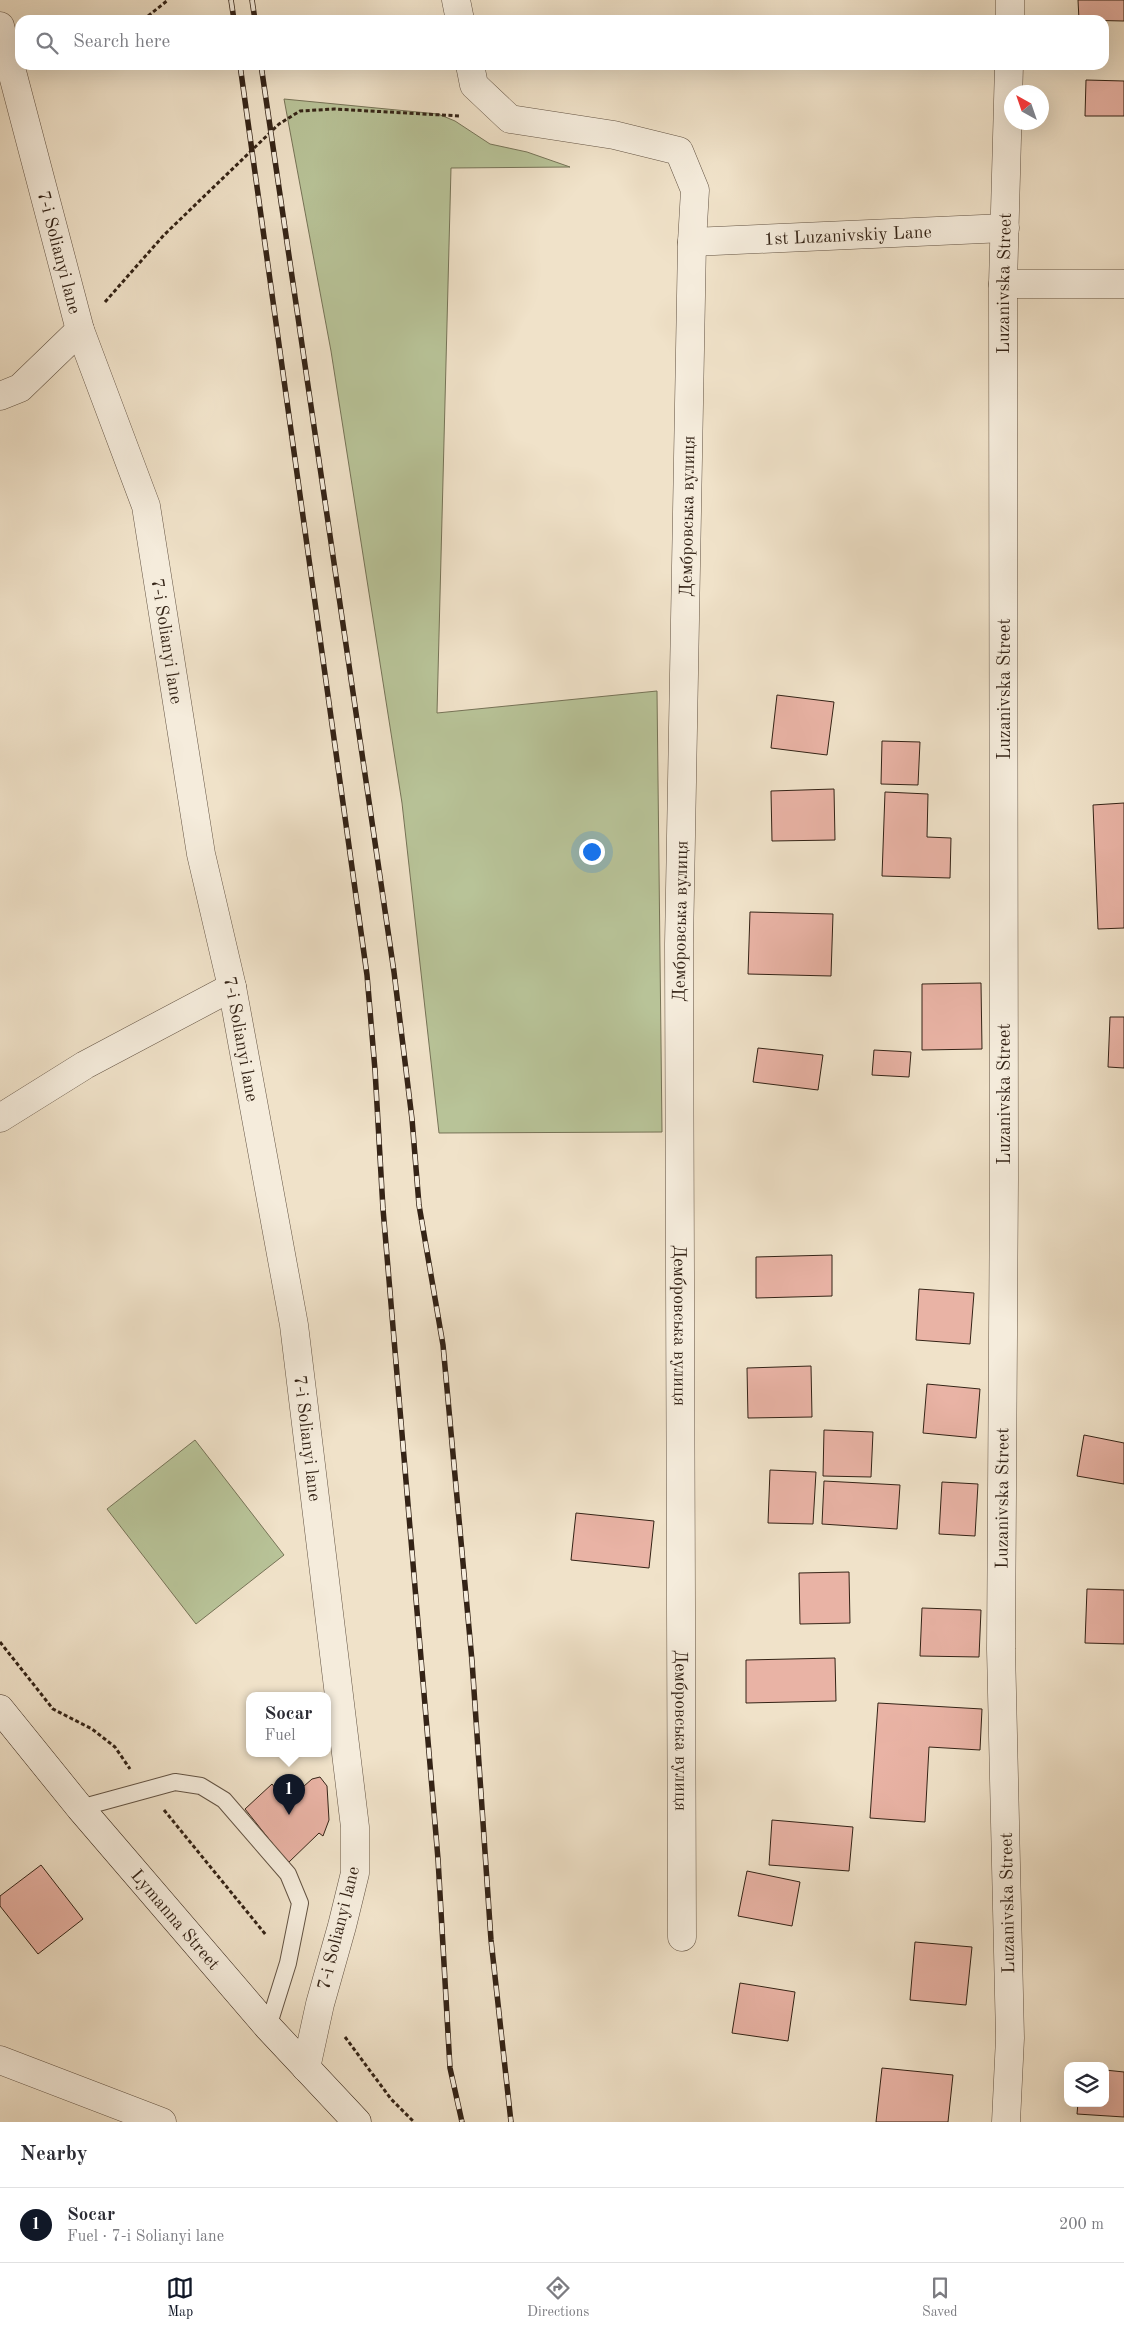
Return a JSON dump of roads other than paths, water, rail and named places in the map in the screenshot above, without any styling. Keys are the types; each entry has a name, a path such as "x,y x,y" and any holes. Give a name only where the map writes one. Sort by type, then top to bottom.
{"street":[{"path":"456,0 459,15"},
{"path":"1010,0 1010,15"},
{"name":"7-i Solianyi lane","path":"0,26 6,66 80,330 146,506 201,854 232,986 294,1325 355,1827 355,1873 320,2004 306,2068"},
{"name":"Дембровська вулиця","path":"471,70 474,85 510,119 614,135 679,151 696,190 692,242 679,944 682,1936"},
{"name":"Luzanivska Street","path":"1006,2122 1010,2038 1001,1648 1004,1189 1003,284 1009,70"},
{"name":"1st Luzanivskiy Lane","path":"692,242 1005,228"},
{"path":"1003,284 1124,284"},
{"path":"0,396 20,388 80,330"},
{"path":"0,1118 85,1065 232,986"},
{"name":"Lymanna Street","path":"0,1709 80,1808 268,2027 357,2122"},
{"path":"0,2060 162,2122"}],"lane":[{"path":"80,1808 175,1782 201,1786 224,1800 288,1874 300,1903 288,1963 268,2027"}],"railway":[{"path":"231,0 233,15"},
{"path":"252,0 254,15"},
{"path":"241,70 367,975 375,1070 383,1209 438,1859 450,2068 462,2122"},
{"path":"262,70 394,972 412,1119 419,1205 443,1345 472,1661 491,1940 511,2122"}],"place":[{"name":"Socar","path":"289,1815"}]}
